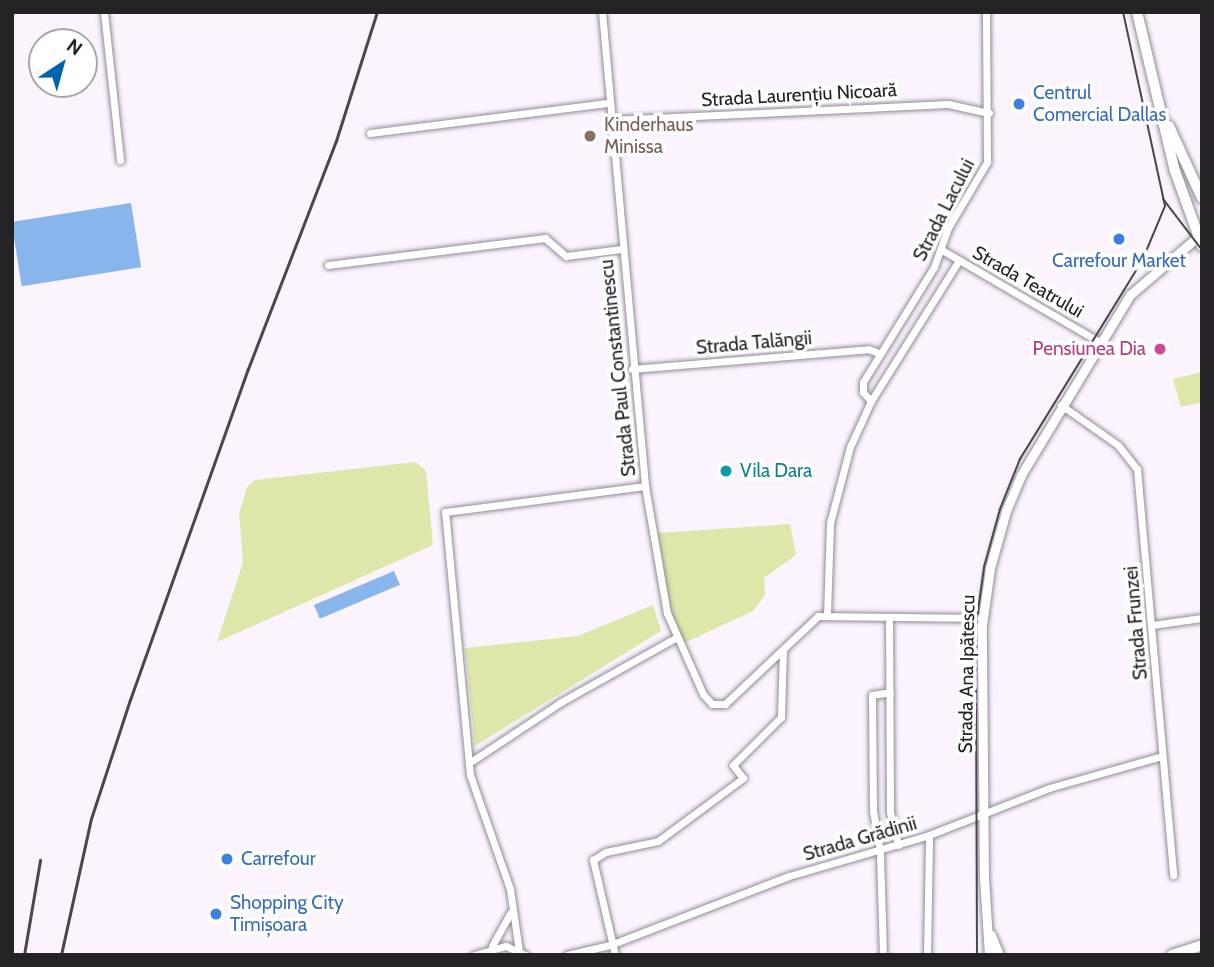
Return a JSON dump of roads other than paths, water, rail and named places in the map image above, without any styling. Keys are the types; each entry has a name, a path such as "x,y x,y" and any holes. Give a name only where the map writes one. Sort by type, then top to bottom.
{"main road":[{"path":"1138,12 1157,101 1201,238"},
{"path":"1157,101 1202,198"},
{"path":"1172,955 1202,945"}],"street":[{"path":"104,12 120,160"},
{"name":"Strada Paul Constantinescu","path":"602,12 631,360 645,486 664,600 675,638 704,694 717,705 730,701 783,649"},
{"name":"Strada Lacului","path":"871,401 862,388 879,353 942,250 948,228 987,162 989,113 986,12"},
{"path":"370,133 609,103"},
{"name":"Strada Laurențiu Nicoară","path":"610,120 948,104 989,113"},
{"path":"328,265 545,238 566,256 622,249"},
{"name":"Strada Ana Ipătescu","path":"989,955 991,933 984,878 983,618 1006,511 1098,341 1139,284 1201,238"},
{"name":"Strada Teatrului","path":"942,250 1098,341"},
{"name":"Strada Lacului","path":"827,615 835,491 871,401 959,260"},
{"name":"Strada Talăngii","path":"632,369 868,349 879,353"},
{"name":"Strada Frunzei","path":"1061,405 1118,445 1137,469 1173,875"},
{"path":"492,946 522,953 511,909 510,890 469,764 445,512 645,486"},
{"path":"615,955 610,945 593,860 606,852 658,841 743,778 733,765 782,717 783,649 811,620 827,615 983,618"},
{"path":"889,617 890,812 898,845"},
{"path":"1152,625 1202,618"},
{"path":"469,764 561,702 675,638"},
{"path":"883,955 880,851 873,811 872,695 890,692"},
{"name":"Strada Grădinii","path":"567,955 610,945 789,876 929,835 1049,788 1162,756"},
{"path":"928,955 929,835"},
{"path":"474,955 492,946 511,909"},
{"name":"Strada Ana Ipătescu","path":"991,933 999,955"}],"water":[{"path":"131,203 141,267 22,286 12,222"},
{"path":"394,571 400,585 320,619 314,605"}],"tram line":[{"path":"977,955 976,625 984,567 1000,509 1020,459 1142,261 1165,206 1123,12"},
{"path":"1163,199 1202,250"}],"railway":[{"path":"61,955 91,819 130,700 248,369 336,141 377,12"},
{"path":"24,955 40,860"}],"place":[{"name":"Centrul Comercial Dallas","path":"1019,104"},
{"name":"Kinderhaus Minissa","path":"590,136"},
{"name":"Carrefour Market","path":"1119,239"},
{"name":"Pensiunea Dia","path":"1160,349"},
{"name":"Vila Dara","path":"726,471"},
{"name":"Carrefour","path":"227,859"},
{"name":"Shopping City Timișoara","path":"216,914"}]}
